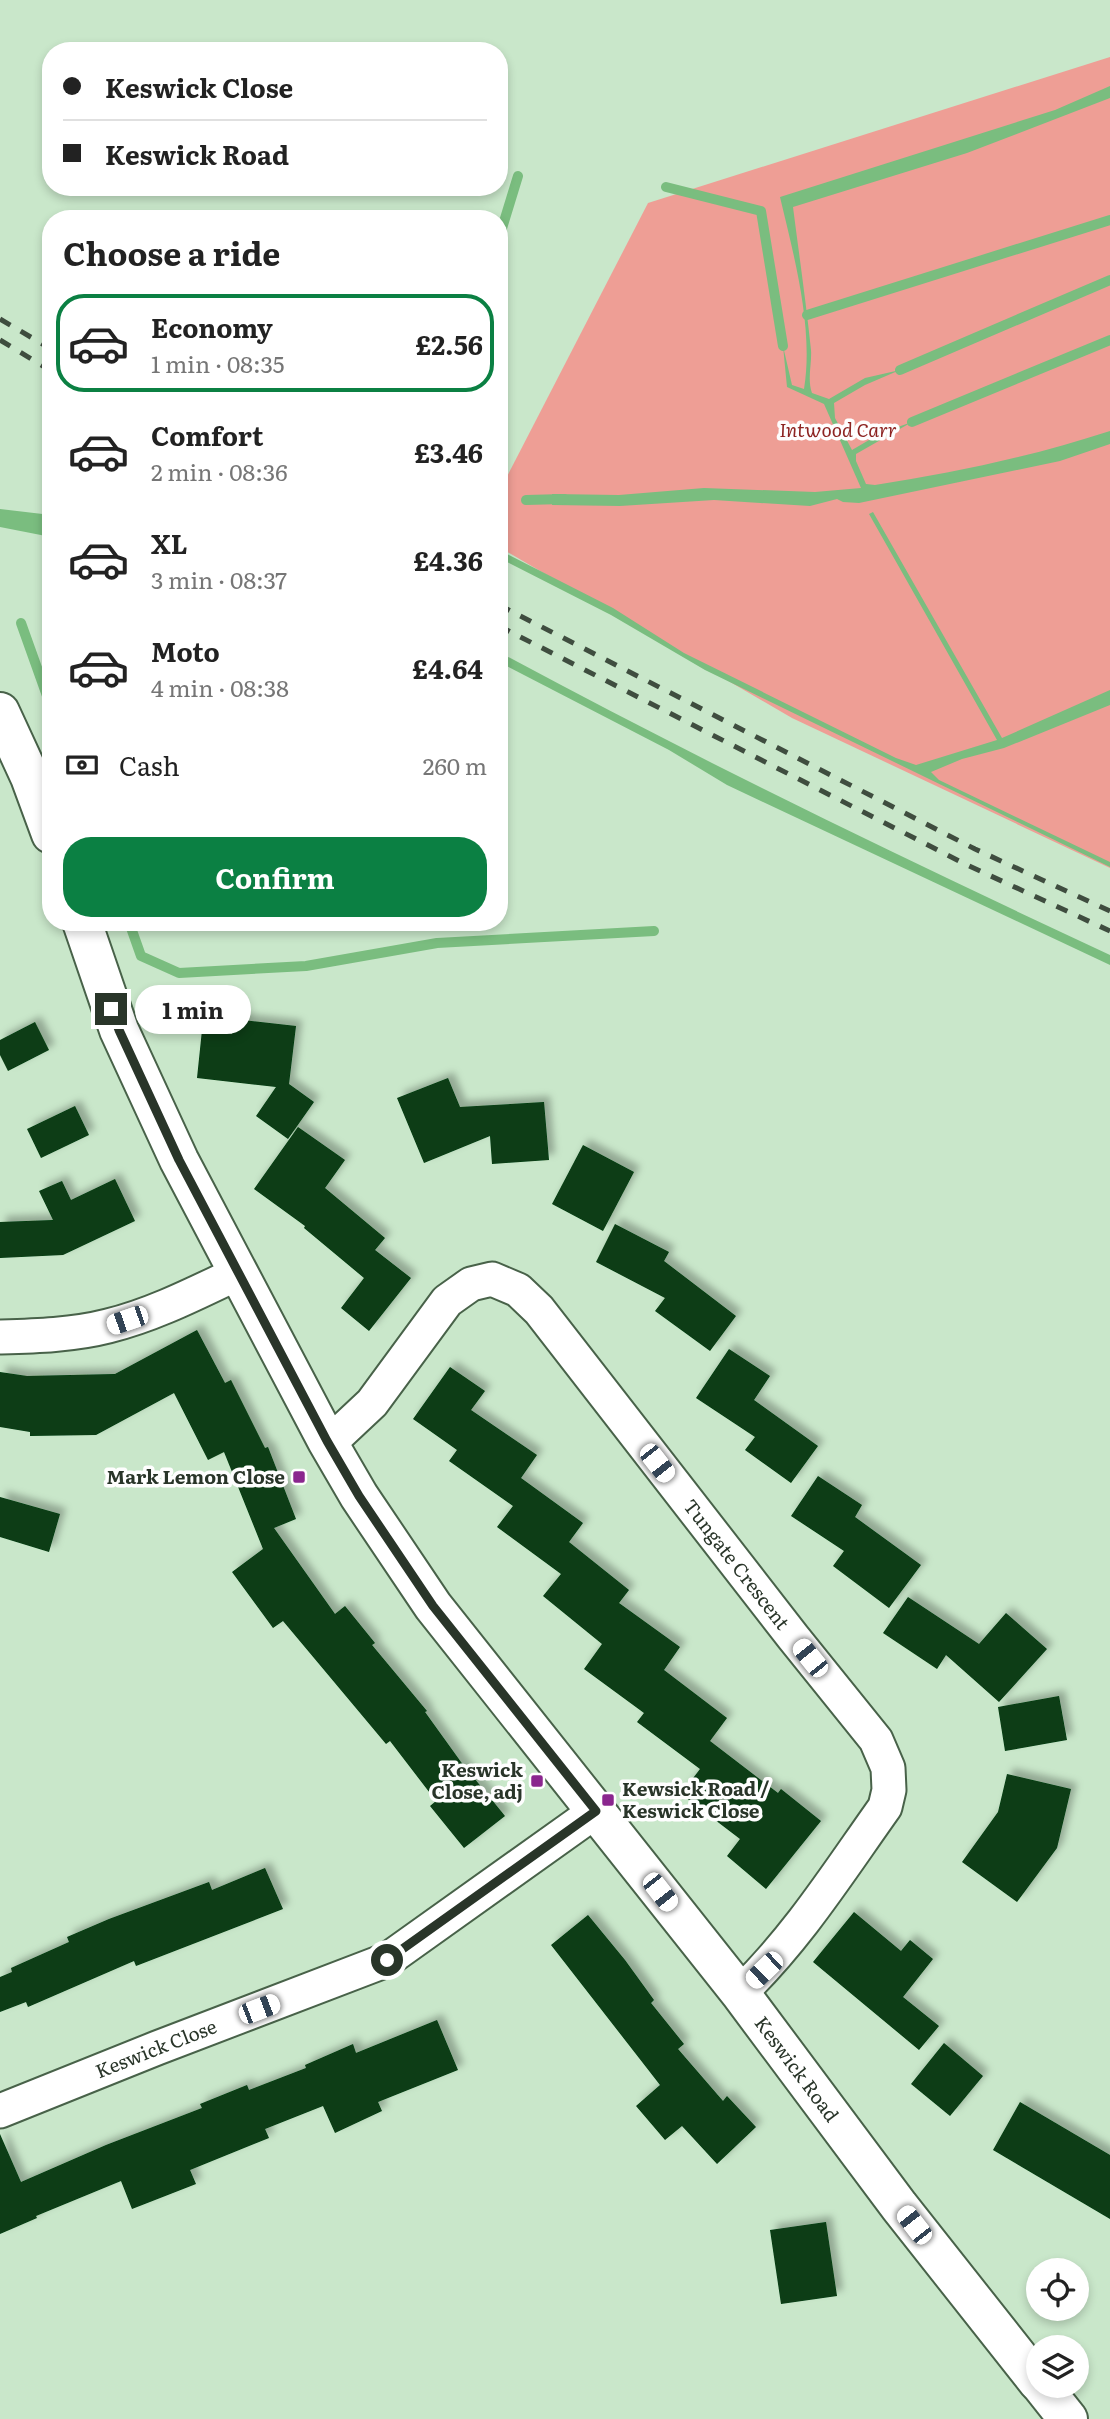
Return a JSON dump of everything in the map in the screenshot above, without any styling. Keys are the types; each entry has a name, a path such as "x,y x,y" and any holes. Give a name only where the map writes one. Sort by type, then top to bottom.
{"street":[{"path":"0,712 42,810"},
{"name":"Keswick Road","path":"85,931 119,1030 179,1160 237,1273 359,1496 433,1606 740,1993 899,2206 1026,2367"},
{"path":"0,1337 107,1326 166,1307 237,1273"},
{"name":"Tungate Crescent","path":"327,1441 340,1433 372,1403 447,1301 471,1284 492,1279 518,1290 538,1310 876,1740 888,1768 889,1790 885,1807 822,1899 783,1949 740,1993"},
{"name":"Keswick Close","path":"0,2111 387,1960 596,1811"},
{"name":"Keswick Road","path":"1051,2398 1068,2419"}],"green space":[{"name":"Intwood Carr","path":"1110,57 1110,868 792,718 508,552 508,475 648,203"}],"shaded area":[{"path":"1110,86 1110,98 967,153 793,207 811,350 812,393 829,399 865,378 900,370 865,385 834,403 835,418 852,450 881,433 912,422 856,454 856,461 866,484 875,485 994,463 1110,431 1110,444 1060,461 859,503 837,499 810,506 714,500 620,506 552,505 552,494 619,495 704,488 815,492 861,488 824,404 787,387 783,346 792,385 804,389 806,342 801,293 780,197 1055,110"},
{"path":"0,509 42,514 42,535 0,527"},
{"path":"873,512 1002,738 1110,690 1110,705 1004,748 962,759 931,772 939,780 1110,862 1110,867 705,670 611,615 508,563 508,555 613,608 684,653 896,758 916,765 997,740 869,514"},
{"path":"508,657 802,808 1110,955 1110,965 727,785 669,750 508,667"}],"building":[{"path":"234,1019 296,1026 289,1084 314,1102 288,1139 256,1116 276,1087 197,1078 202,1030 232,1034"},
{"path":"35,1022 49,1050 8,1071 0,1055 0,1040"},
{"path":"448,1078 460,1107 544,1102 549,1160 492,1164 490,1136 424,1163 397,1098"},
{"path":"75,1106 89,1135 41,1158 27,1129"},
{"path":"298,1127 345,1160 325,1188 385,1238 375,1250 411,1278 369,1331 341,1308 364,1278 304,1228 305,1226 254,1189"},
{"path":"583,1145 634,1172 603,1231 552,1204"},
{"path":"115,1179 135,1221 63,1255 0,1258 0,1222 53,1220 39,1191 62,1181 71,1200"},
{"path":"615,1224 669,1252 664,1261 736,1316 710,1351 655,1311 665,1298 596,1262"},
{"path":"197,1330 225,1383 231,1380 265,1448 268,1447 296,1519 274,1528 335,1614 345,1606 375,1643 372,1645 427,1711 425,1712 461,1762 505,1816 464,1848 430,1806 436,1801 390,1741 386,1744 283,1621 273,1628 232,1572 263,1549 224,1452 208,1460 174,1393 96,1435 30,1436 30,1432 0,1427 0,1372 27,1376 115,1374"},
{"path":"729,1349 770,1376 754,1400 818,1446 791,1483 745,1450 755,1437 696,1398"},
{"path":"450,1367 485,1391 471,1410 537,1455 521,1478 583,1523 569,1542 629,1590 619,1603 680,1647 664,1670 727,1718 710,1741 778,1793 781,1789 821,1821 766,1889 727,1856 740,1839 681,1794 700,1769 637,1722 644,1713 584,1669 602,1644 543,1596 561,1574 497,1527 513,1506 449,1461 457,1450 413,1419"},
{"path":"818,1476 862,1505 855,1517 921,1565 889,1608 833,1566 844,1551 791,1516"},
{"path":"0,1497 60,1514 49,1552 0,1537"},
{"path":"908,1597 979,1644 1006,1613 1047,1649 999,1702 946,1655 937,1669 883,1633"},
{"path":"1059,1696 1067,1740 1005,1751 998,1707"},
{"path":"1007,1774 1071,1789 1057,1848 1017,1902 962,1862 998,1812"},
{"path":"265,1868 283,1909 136,1966 134,1961 28,2007 26,2002 0,2012 0,1977 12,1972 11,1968 69,1942 67,1937 209,1882 212,1890"},
{"path":"854,1912 901,1951 910,1940 933,1959 903,1997 939,2026 919,2050 813,1962"},
{"path":"588,1915 625,1960 654,2000 651,2003 684,2044 678,2049 723,2101 727,2096 756,2127 717,2164 682,2126 665,2140 636,2106 660,2085 551,1945"},
{"path":"437,2020 458,2070 378,2102 382,2111 335,2133 323,2106 265,2129 269,2138 190,2170 196,2184 132,2209 121,2181 0,2234 0,2134 21,2182 202,2108 200,2104 247,2085 249,2090 306,2068 305,2065 353,2044 356,2053"},
{"path":"944,2043 983,2076 950,2116 911,2084"},
{"path":"1020,2102 1110,2155 1110,2219 993,2150"},
{"path":"826,2222 837,2296 781,2304 770,2230"}],"waterway":[{"path":"508,210 518,176"},
{"path":"666,187 761,211 783,346"},
{"path":"807,315 1110,220"},
{"path":"900,370 1110,280"},
{"path":"912,422 1110,340"},
{"path":"526,500 564,499"},
{"path":"21,623 42,682"},
{"path":"132,931 141,956 179,973 306,966 437,943 654,931"}],"railway":[{"path":"0,319 42,344"},
{"path":"0,340 42,366"},
{"path":"508,610 975,849 1110,911"},
{"path":"508,631 967,865 1110,931"}],"place":[{"name":"Mark Lemon Close","path":"299,1477"},
{"name":"Keswick Close, adj","path":"537,1781"},
{"name":"Kewsick Road / Keswick Close","path":"608,1800"}],"route":[{"path":"111,1009 179,1160 327,1441 359,1496 433,1606 596,1811 387,1960"}]}
